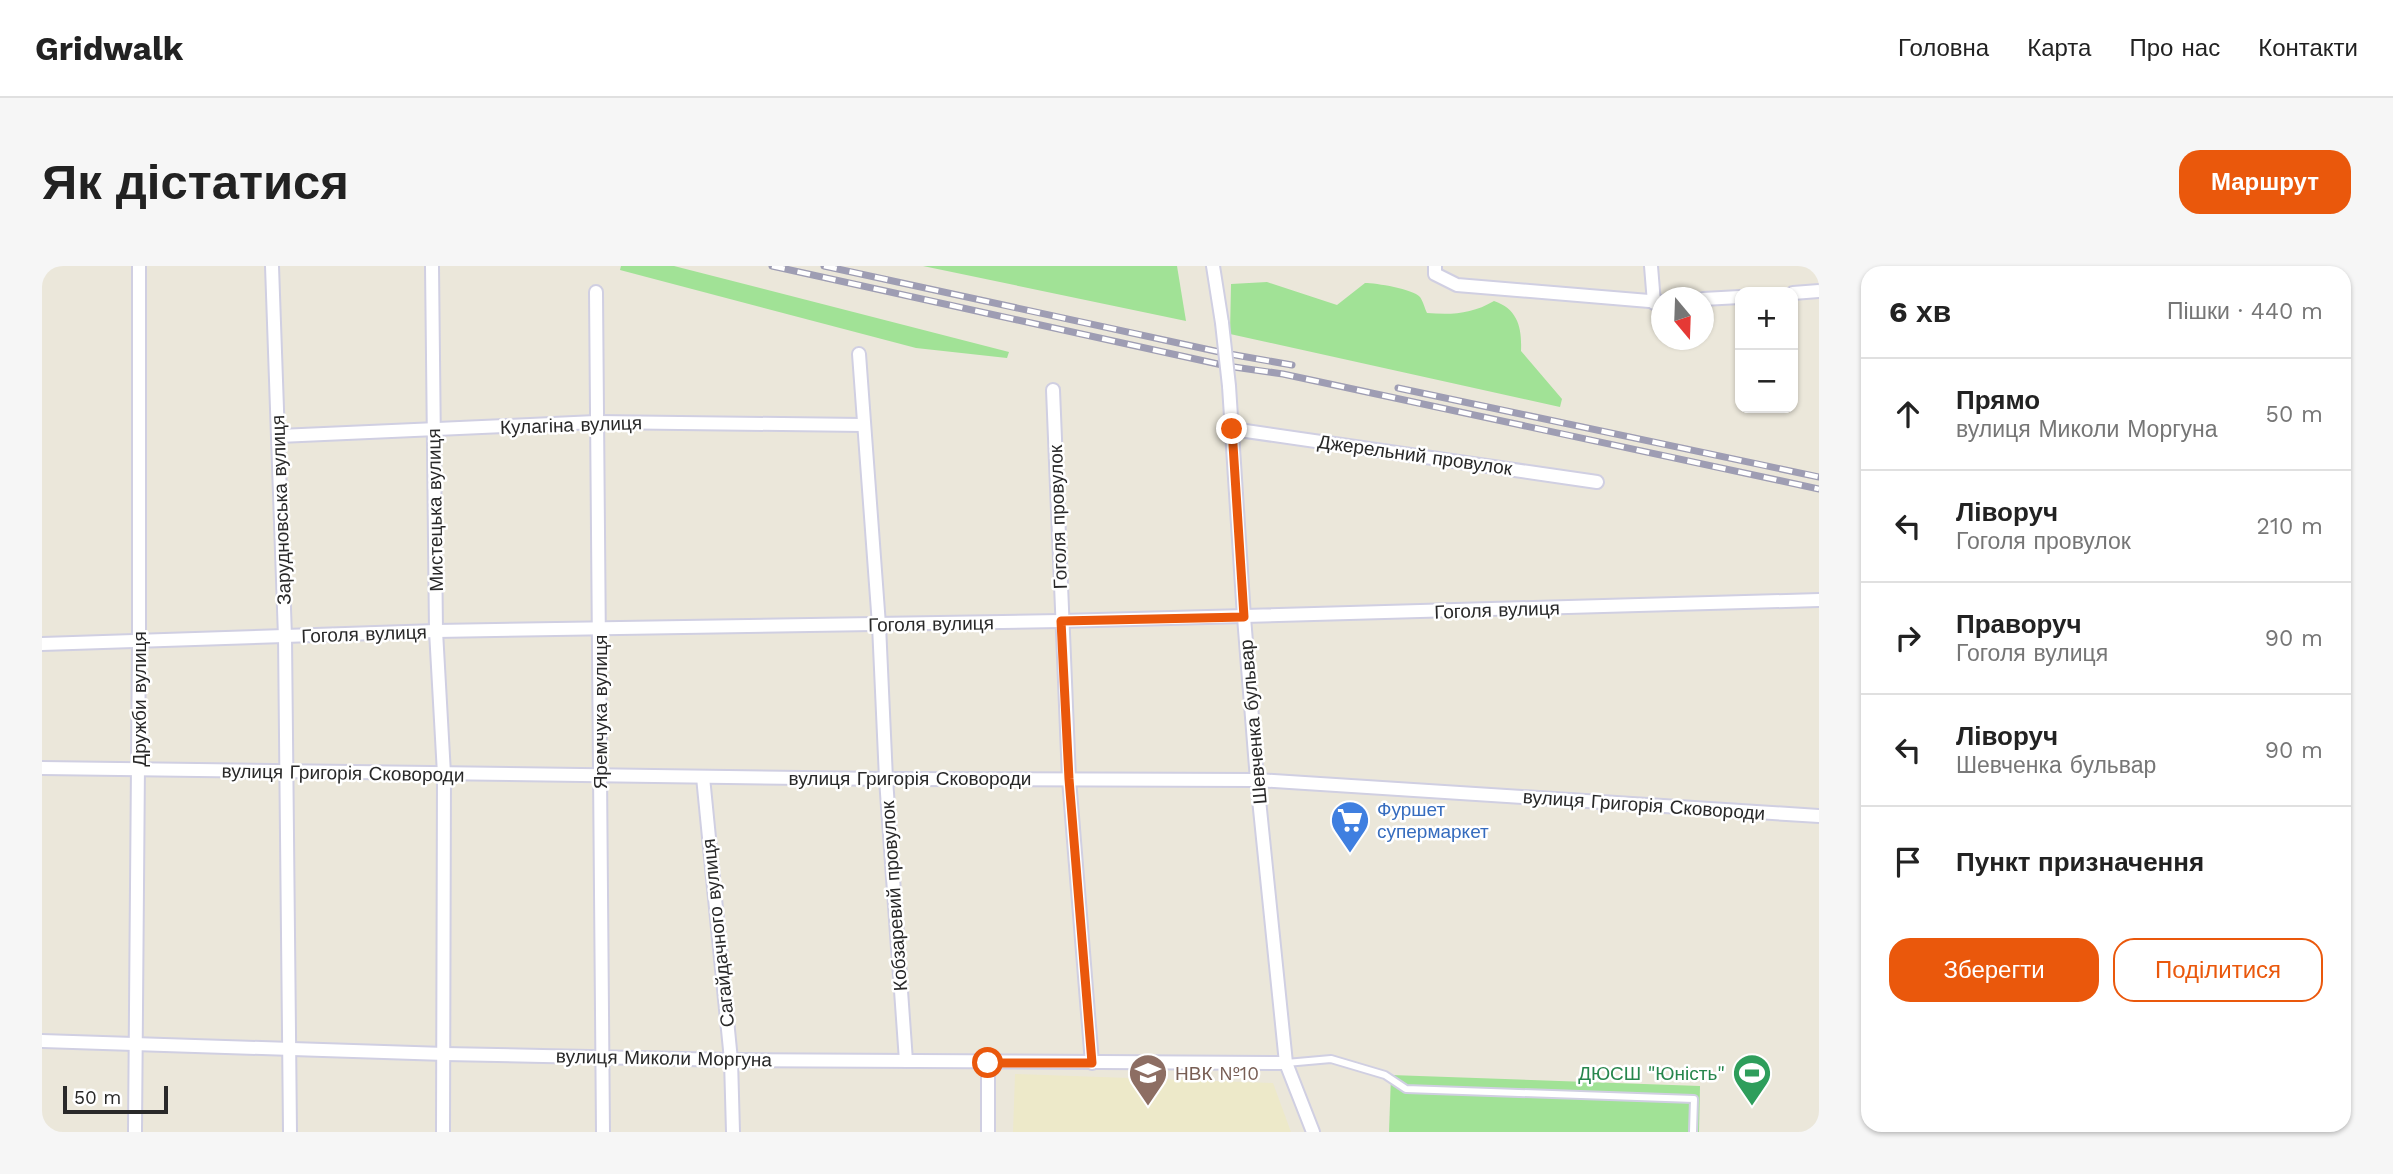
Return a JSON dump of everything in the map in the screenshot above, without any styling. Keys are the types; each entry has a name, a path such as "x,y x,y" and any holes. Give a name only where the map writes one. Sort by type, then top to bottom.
{"street":[{"name":"Дружби вулиця","path":"135,1132 139,771 139,266"},
{"name":"Зарудновська вулиця","path":"272,266 285,637 290,1132"},
{"name":"Мистецька вулиця","path":"432,266 436,631 444,774 443,1132"},
{"name":"Шевченка бульвар","path":"1213,266 1229,386 1257,780 1286,1063 1313,1132"},
{"path":"1651,266 1655,287"},
{"path":"1435,270 1457,285 1651,301"},
{"path":"1798,293 1819,291"},
{"name":"Яремчука вулиця","path":"597,292 603,1132"},
{"path":"1714,298 1735,297"},
{"name":"Кобзаревий провулок","path":"859,354 906,1061"},
{"name":"Гоголя провулок","path":"1053,390 1069,779 1092,1063"},
{"name":"Кулагіна вулиця","path":"279,436 596,422 863,425"},
{"name":"Джерельний провулок","path":"1232,429 1597,482"},
{"name":"Гоголя вулиця","path":"42,644 436,631 1244,617 1819,600"},
{"name":"вулиця Григорія Сковороди","path":"42,768 886,779 1257,780 1819,816"},
{"name":"Сагайдачного вулиця","path":"702,777 731,1060 733,1132"},
{"name":"вулиця Миколи Моргуна","path":"42,1041 731,1060 1286,1063"},
{"path":"988,1063 988,1132"}],"lane":[{"path":"1286,1063 1331,1059 1385,1075 1406,1089 1694,1099 1693,1132"}],"shaded area":[{"name":"НВК №10","path":"1015,1074 1273,1083 1291,1132 1013,1132"}],"green space":[{"path":"621,266 674,266 1009,352 1007,358 916,348 620,270"},
{"path":"923,266 1177,266 1186,321"},
{"path":"1267,282 1337,305 1365,283 1385,285 1416,294 1427,313 1462,313 1494,301 1508,309 1517,320 1521,351 1562,399 1560,407 1230,334 1231,284"},
{"path":"1391,1075 1700,1086 1699,1132 1389,1132"}],"railway":[{"path":"772,266 1227,366 1283,374 1819,489"},
{"path":"824,266 1224,353 1292,365"},
{"path":"1398,388 1819,477"}],"place":[{"name":"Фуршет супермаркет","path":"1350,854"},
{"name":"НВК №10","path":"1148,1107"},
{"name":"ДЮСШ \"Юність\"","path":"1752,1107"}],"route":[{"path":"988,1063 1092,1063 1069,779 1061,621 1244,617 1232,429"}]}
